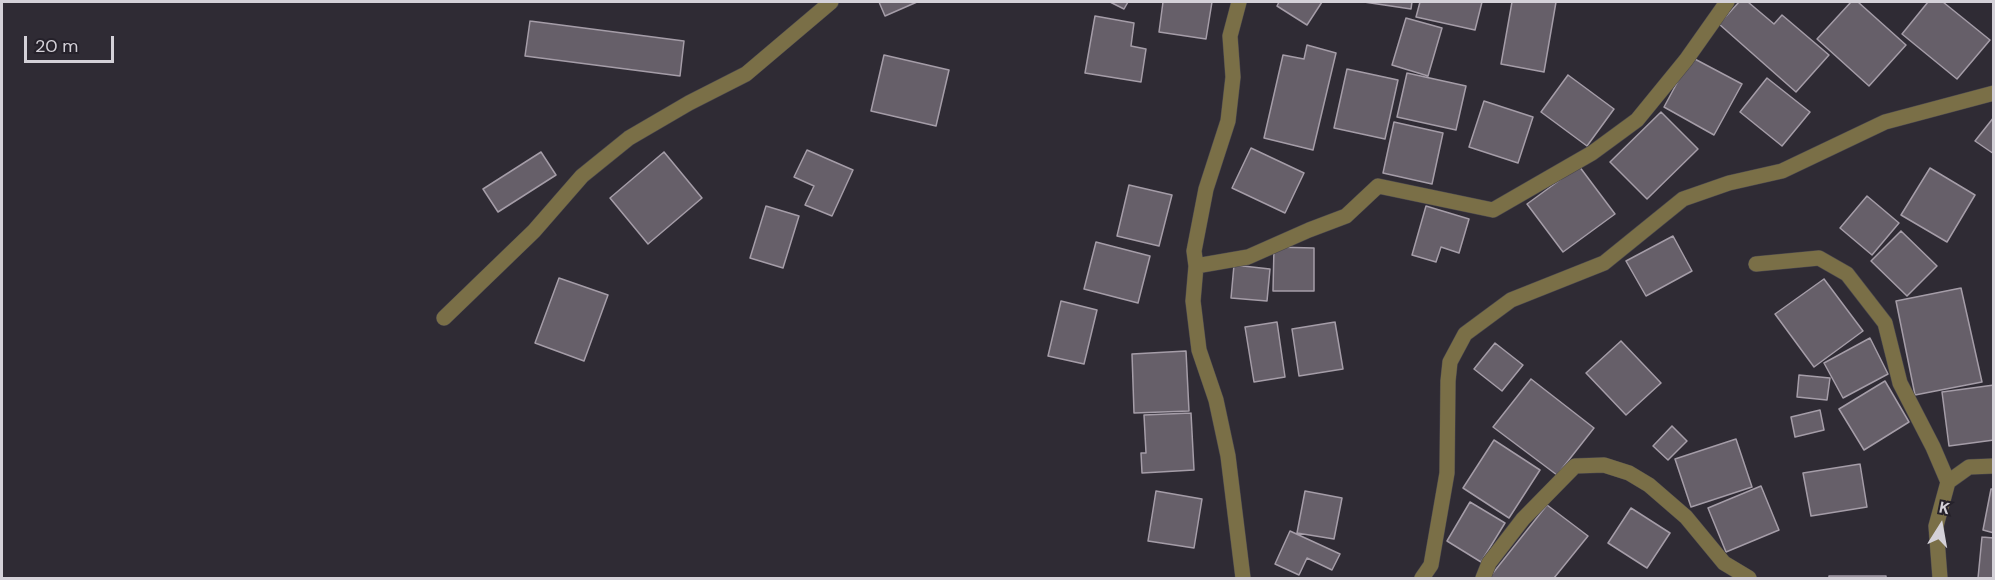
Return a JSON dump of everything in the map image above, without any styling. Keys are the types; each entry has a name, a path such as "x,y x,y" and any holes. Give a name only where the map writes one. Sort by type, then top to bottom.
{"street":[{"path":"444,318 534,231 582,176 629,138 688,103 746,74 831,2"},
{"path":"1239,2 1230,36 1233,77 1228,121 1206,189 1194,251 1196,266 1193,301 1199,350 1216,400 1228,456 1243,579"},
{"path":"1196,266 1248,257 1346,216 1378,186 1493,210 1592,153 1637,120 1686,60 1727,2"},
{"path":"1422,579 1431,565 1447,473 1450,362 1466,334 1511,300 1604,263 1683,199 1729,183 1782,171 1885,122 1994,93"},
{"path":"1756,264 1819,258 1847,274 1885,323 1900,383 1948,482 1936,526 1940,579"},
{"path":"1483,579 1489,563 1523,519 1575,466 1604,465 1629,473 1649,485 1686,517 1724,563 1749,579"},
{"path":"1948,482 1969,467 1994,466"}],"building":[{"path":"879,2 917,2 885,16"},
{"path":"1110,2 1128,2 1124,9"},
{"path":"1163,2 1212,2 1206,39 1159,32"},
{"path":"1279,2 1322,2 1307,25 1277,6"},
{"path":"1364,2 1412,2 1411,9"},
{"path":"1420,2 1482,2 1475,30 1416,17"},
{"path":"1512,2 1556,2 1544,72 1501,64"},
{"path":"1739,2 1748,2 1774,24 1782,15 1829,55 1796,92 1719,24"},
{"path":"1851,2 1858,2 1906,45 1869,86 1817,39"},
{"path":"1928,2 1943,2 1990,40 1957,79 1902,34"},
{"path":"1095,16 1134,23 1131,46 1146,49 1141,82 1085,73"},
{"path":"1406,18 1442,28 1428,76 1392,65"},
{"path":"530,21 684,41 680,76 525,56"},
{"path":"1307,45 1336,53 1313,150 1264,138 1283,55 1304,59"},
{"path":"884,55 949,70 936,126 871,111"},
{"path":"1691,57 1742,84 1714,135 1664,107"},
{"path":"1347,69 1398,80 1385,139 1334,128"},
{"path":"1407,73 1466,86 1456,130 1397,117"},
{"path":"1568,75 1614,109 1587,146 1541,112"},
{"path":"1767,78 1810,112 1782,146 1740,112"},
{"path":"1484,101 1533,117 1518,163 1469,147"},
{"path":"1661,112 1698,149 1647,199 1610,162"},
{"path":"1994,117 1994,154 1975,141"},
{"path":"1394,122 1443,133 1432,184 1383,173"},
{"path":"1251,148 1304,173 1285,213 1232,188"},
{"path":"807,150 853,170 832,216 805,205 814,186 794,177"},
{"path":"541,152 556,175 498,212 483,189"},
{"path":"664,152 702,198 648,244 610,198"},
{"path":"1579,166 1615,214 1563,252 1527,204"},
{"path":"1930,168 1975,195 1947,242 1901,215"},
{"path":"1129,185 1172,195 1159,246 1117,236"},
{"path":"1867,196 1899,223 1872,255 1840,228"},
{"path":"766,206 799,216 783,268 750,258"},
{"path":"1426,206 1469,219 1459,253 1441,247 1436,262 1412,255"},
{"path":"1901,231 1937,266 1907,296 1871,261"},
{"path":"1673,236 1692,271 1646,296 1626,261"},
{"path":"1096,242 1150,256 1138,303 1084,289"},
{"path":"1274,247 1314,248 1314,291 1273,291"},
{"path":"1234,265 1270,269 1267,301 1231,298"},
{"path":"559,278 608,295 584,361 535,343"},
{"path":"1824,279 1863,331 1814,367 1775,314"},
{"path":"1961,288 1982,382 1915,395 1896,301"},
{"path":"1061,301 1097,310 1084,364 1048,356"},
{"path":"1277,322 1285,377 1254,382 1245,327"},
{"path":"1335,322 1343,369 1299,376 1292,329"},
{"path":"1870,338 1888,374 1843,398 1824,363"},
{"path":"1621,341 1661,383 1626,415 1586,373"},
{"path":"1495,343 1523,365 1502,391 1474,369"},
{"path":"1186,351 1189,411 1134,413 1132,354"},
{"path":"1799,375 1830,378 1827,400 1797,397"},
{"path":"1531,379 1594,428 1557,475 1493,427"},
{"path":"1885,381 1909,422 1864,450 1839,409"},
{"path":"1994,385 1994,440 1949,446 1942,392"},
{"path":"1820,410 1824,430 1795,437 1791,417"},
{"path":"1191,413 1194,470 1142,473 1141,453 1146,453 1144,415"},
{"path":"1672,426 1687,441 1668,460 1653,446"},
{"path":"1736,439 1752,487 1691,507 1675,459"},
{"path":"1494,440 1540,470 1509,518 1463,488"},
{"path":"1860,464 1867,507 1811,516 1803,473"},
{"path":"1761,486 1779,530 1726,552 1708,508"},
{"path":"1991,489 1994,489 1994,533 1983,530"},
{"path":"1156,491 1202,499 1194,548 1148,541"},
{"path":"1305,491 1342,498 1334,539 1297,533"},
{"path":"1470,502 1505,523 1481,562 1447,541"},
{"path":"1547,505 1588,536 1554,578 1489,578"},
{"path":"1631,508 1670,533 1647,568 1608,543"},
{"path":"1290,531 1340,554 1332,570 1307,558 1299,575 1275,564"},
{"path":"1982,537 1994,538 1994,578 1978,578"},
{"path":"1829,576 1886,576 1886,578 1829,578"}]}
